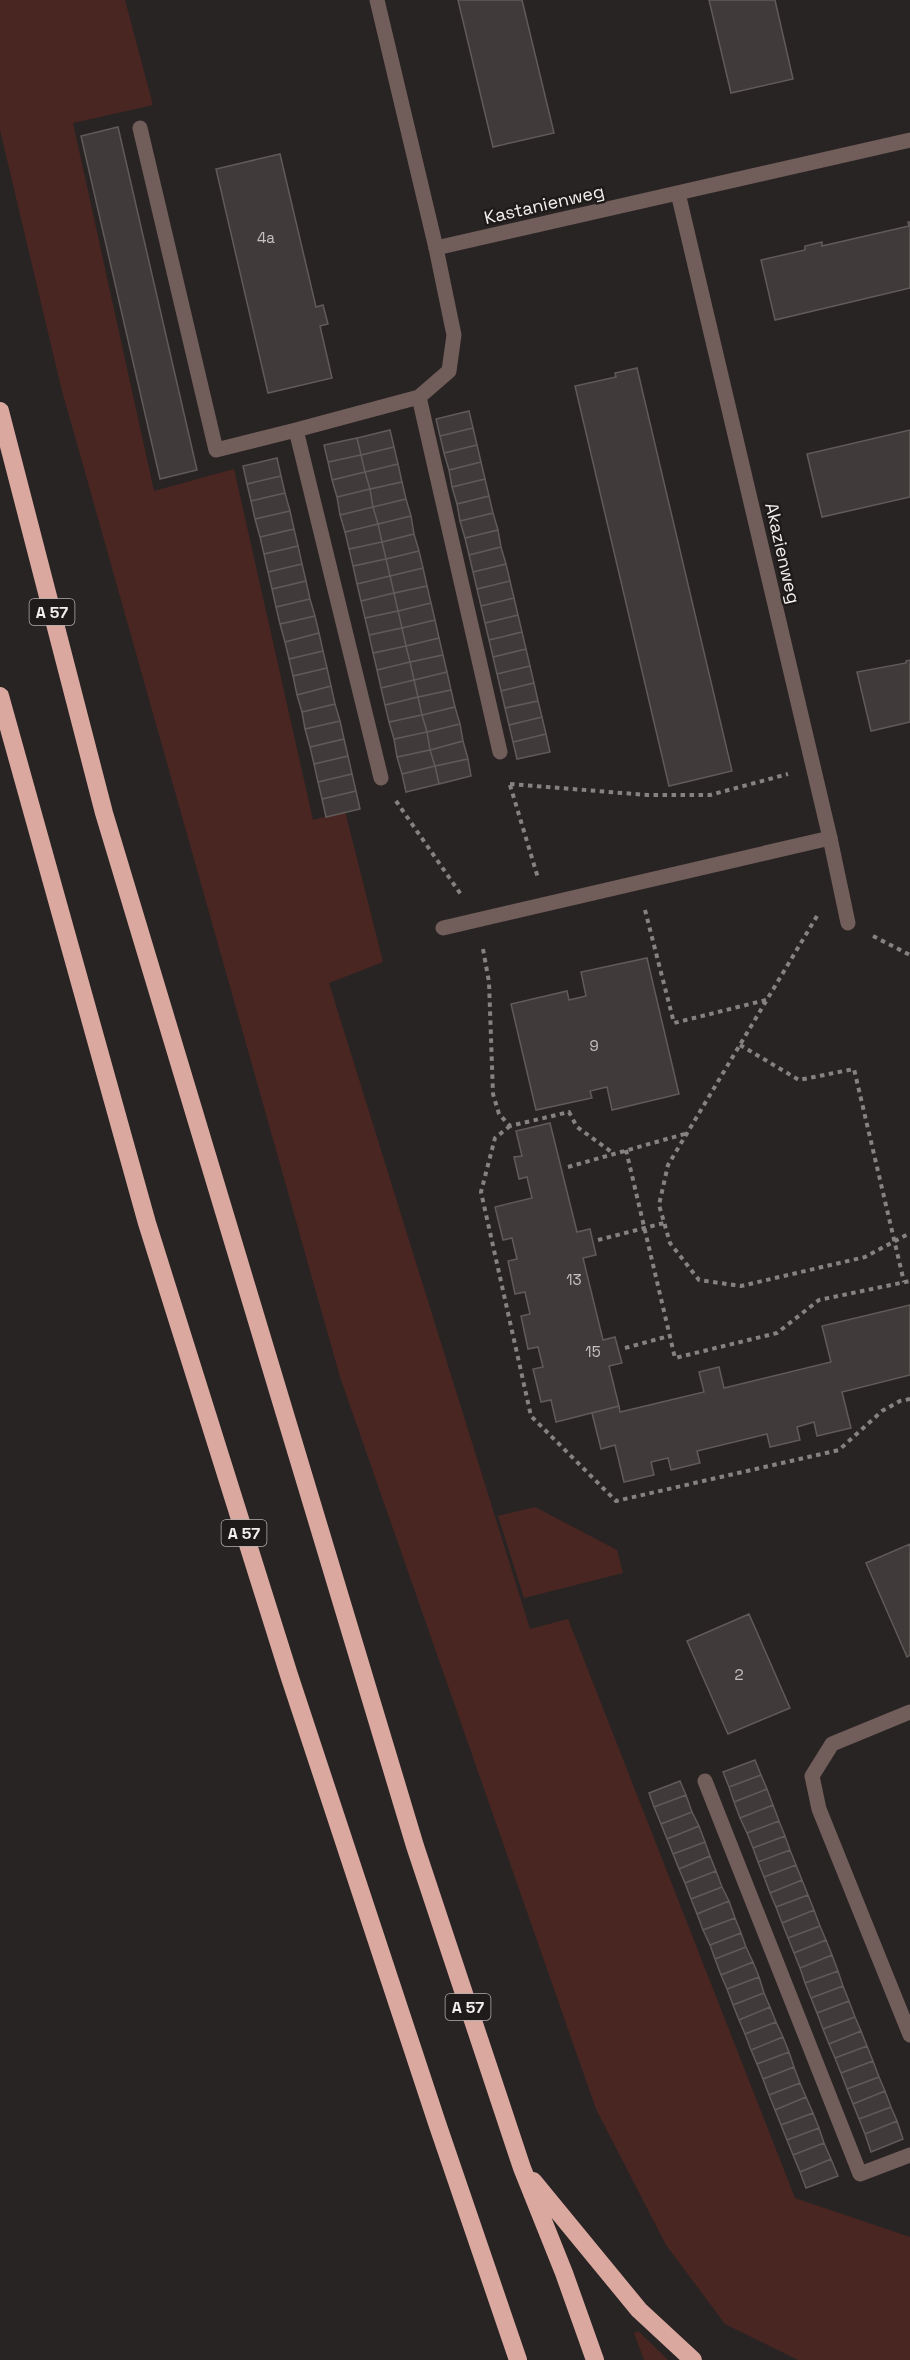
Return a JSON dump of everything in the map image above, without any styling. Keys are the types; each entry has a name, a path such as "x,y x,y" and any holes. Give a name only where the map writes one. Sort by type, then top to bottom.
{"highway":[{"name":"A 57","path":"0,411 104,813 415,1846 522,2168 564,2273 595,2360"},
{"name":"A 57","path":"0,696 154,1246 292,1686 518,2360"},
{"path":"522,2168 639,2310 693,2360"}],"street":[{"path":"140,128 216,450 419,397 449,371 454,335 436,248 377,0"},
{"name":"Kastanienweg","path":"436,248 910,140"},
{"name":"Akazienweg","path":"678,193 848,923"},
{"path":"419,397 500,752"},
{"path":"296,430 381,778"},
{"path":"443,928 830,838"},
{"path":"910,1712 832,1744 812,1776 819,1809 910,2035"},
{"path":"705,1781 860,2174 910,2155"}],"path":[{"path":"500,752 546,904"},
{"path":"510,784 647,795 710,795 813,768"},
{"path":"381,778 478,920 489,982 493,1094 499,1114 510,1126"},
{"path":"838,879 668,1166 659,1205 670,1243 699,1280 741,1286 866,1257 910,1233"},
{"path":"638,883 674,1023 766,1000"},
{"path":"848,923 910,955"},
{"path":"740,1045 799,1080 854,1069 904,1282"},
{"path":"613,1153 577,1127 569,1112 510,1126 495,1138 482,1192 531,1416 616,1501 839,1450 882,1411 900,1401 910,1399"},
{"path":"568,1167 688,1133"},
{"path":"626,1150 675,1358 777,1332 819,1300 910,1281"},
{"path":"598,1240 664,1223"},
{"path":"625,1348 669,1336"}],"shaded area":[{"path":"0,0 125,0 153,105 73,123 154,491 234,469 313,820 345,811 383,962 329,983 530,1629 568,1619 795,2198 910,2237 910,2360 798,2360 725,2324 666,2245 596,2109 340,1377 61,387 0,130"},
{"path":"535,1507 617,1550 623,1573 524,1598 498,1516"},
{"path":"638,2331 668,2360 644,2360 634,2333"}],"building":[{"path":"458,0 522,0 554,133 493,147"},
{"path":"709,0 775,0 793,79 731,93"},
{"path":"118,127 197,470 160,479 81,136"},
{"path":"280,154 316,307 323,305 328,324 320,326 332,378 268,393 216,169"},
{"path":"908,222 910,222 910,288 775,320 761,260 805,250 805,246 822,242 822,246 909,226"},
{"path":"637,368 732,771 669,786 575,386 616,377 615,373"},
{"path":"469,411 473,428 440,436 436,419"},
{"path":"473,428 477,445 444,453 440,436"},
{"path":"390,430 394,447 361,455 357,438"},
{"path":"910,430 910,497 822,517 807,454"},
{"path":"357,438 361,455 328,462 324,445"},
{"path":"477,445 481,462 449,470 444,453"},
{"path":"394,447 398,464 365,472 361,455"},
{"path":"361,455 365,472 332,480 328,462"},
{"path":"277,458 281,476 247,484 243,466"},
{"path":"481,462 485,479 452,487 449,470"},
{"path":"398,464 402,482 370,489 365,472"},
{"path":"365,472 370,489 337,497 332,480"},
{"path":"281,476 285,493 251,501 247,484"},
{"path":"485,479 489,496 457,504 452,487"},
{"path":"402,482 406,499 373,507 370,489"},
{"path":"370,489 373,507 340,515 337,497"},
{"path":"285,493 290,511 255,519 251,501"},
{"path":"489,496 493,513 460,521 457,504"},
{"path":"406,499 411,516 378,524 373,507"},
{"path":"373,507 378,524 345,532 340,515"},
{"path":"290,511 294,529 260,537 255,519"},
{"path":"493,513 498,530 465,538 460,521"},
{"path":"411,516 414,534 382,542 378,524"},
{"path":"378,524 382,542 349,549 345,532"},
{"path":"294,529 298,546 264,554 260,537"},
{"path":"498,530 501,547 469,555 465,538"},
{"path":"414,534 419,551 386,559 382,542"},
{"path":"382,542 386,559 353,566 349,549"},
{"path":"298,546 302,564 268,572 264,554"},
{"path":"501,547 506,564 473,572 469,555"},
{"path":"419,551 423,568 390,576 386,559"},
{"path":"386,559 390,576 357,584 353,566"},
{"path":"302,564 306,581 272,589 268,572"},
{"path":"506,564 510,581 477,589 473,572"},
{"path":"423,568 427,586 394,593 390,576"},
{"path":"390,576 394,593 361,601 357,584"},
{"path":"306,581 310,599 276,607 272,589"},
{"path":"510,581 514,598 481,606 477,589"},
{"path":"427,586 431,603 398,611 394,593"},
{"path":"394,593 398,611 365,618 361,601"},
{"path":"514,598 518,615 485,623 481,606"},
{"path":"310,599 315,616 280,624 276,607"},
{"path":"431,603 435,620 402,628 398,611"},
{"path":"398,611 402,628 369,635 365,618"},
{"path":"518,615 522,632 489,640 485,623"},
{"path":"315,616 319,633 285,642 280,624"},
{"path":"435,620 439,638 406,646 402,628"},
{"path":"402,628 406,646 373,653 369,635"},
{"path":"522,632 526,649 493,657 489,640"},
{"path":"319,633 323,651 289,659 285,642"},
{"path":"439,638 443,655 410,662 406,646"},
{"path":"406,646 410,662 377,670 373,653"},
{"path":"526,649 530,666 497,674 493,657"},
{"path":"323,651 327,668 293,676 289,659"},
{"path":"443,655 447,672 414,680 410,662"},
{"path":"910,660 910,722 871,731 857,672 906,663"},
{"path":"410,662 414,680 381,688 377,670"},
{"path":"530,666 534,683 501,691 497,674"},
{"path":"327,668 331,686 297,695 293,676"},
{"path":"447,672 451,690 418,697 414,680"},
{"path":"414,680 418,697 385,705 381,688"},
{"path":"534,683 538,701 505,708 501,691"},
{"path":"331,686 335,704 302,712 297,695"},
{"path":"451,690 455,707 422,715 418,697"},
{"path":"418,697 422,715 389,722 385,705"},
{"path":"538,701 542,717 509,725 505,708"},
{"path":"335,704 340,721 305,729 302,712"},
{"path":"455,707 460,724 427,732 422,715"},
{"path":"422,715 427,732 394,739 389,722"},
{"path":"542,717 546,734 513,742 509,725"},
{"path":"340,721 344,739 310,747 305,729"},
{"path":"460,724 463,741 430,750 427,732"},
{"path":"427,732 430,750 397,757 394,739"},
{"path":"546,734 550,752 517,759 513,742"},
{"path":"344,739 348,756 314,764 310,747"},
{"path":"463,741 468,759 435,766 430,750"},
{"path":"430,750 435,766 402,774 397,757"},
{"path":"348,756 352,774 318,782 314,764"},
{"path":"468,759 471,776 439,784 435,766"},
{"path":"435,766 439,784 406,792 402,774"},
{"path":"352,774 356,791 322,799 318,782"},
{"path":"356,791 360,809 326,817 322,799"},
{"path":"647,958 679,1094 612,1110 607,1087 590,1091 592,1098 536,1110 511,1004 567,991 569,1000 586,996 581,972"},
{"path":"550,1123 577,1232 590,1229 596,1255 583,1258 603,1340 615,1337 622,1363 609,1366 619,1406 556,1422 551,1400 541,1402 533,1369 543,1367 538,1347 528,1349 521,1316 530,1314 525,1292 515,1294 508,1261 517,1259 512,1238 503,1240 495,1207 532,1198 527,1177 519,1179 514,1157 522,1156 516,1131"},
{"path":"910,1305 910,1375 842,1392 851,1428 817,1436 814,1422 797,1427 800,1440 770,1447 767,1434 697,1451 700,1463 671,1470 668,1458 651,1462 654,1475 624,1482 615,1445 601,1449 592,1413 619,1406 620,1412 704,1392 699,1372 719,1367 724,1388 831,1362 822,1326"},
{"path":"910,1544 910,1655 907,1657 866,1563"},
{"path":"749,1614 790,1708 728,1734 687,1641"},
{"path":"755,1760 761,1775 729,1787 723,1772"},
{"path":"761,1775 767,1789 734,1802 729,1787"},
{"path":"680,1781 686,1795 654,1807 649,1793"},
{"path":"767,1789 773,1805 740,1818 734,1802"},
{"path":"686,1795 692,1812 661,1824 654,1807"},
{"path":"773,1805 779,1821 747,1833 740,1818"},
{"path":"692,1812 699,1826 667,1839 661,1824"},
{"path":"779,1821 785,1836 753,1848 747,1833"},
{"path":"699,1826 705,1842 673,1854 667,1839"},
{"path":"785,1836 790,1850 758,1862 753,1848"},
{"path":"705,1842 710,1856 679,1869 673,1854"},
{"path":"790,1850 796,1865 764,1877 758,1862"},
{"path":"710,1856 716,1871 685,1883 679,1869"},
{"path":"796,1865 802,1880 770,1893 764,1877"},
{"path":"716,1871 722,1887 691,1899 685,1883"},
{"path":"802,1880 808,1895 776,1907 770,1893"},
{"path":"722,1887 729,1901 697,1914 691,1899"},
{"path":"808,1895 814,1910 782,1923 776,1907"},
{"path":"729,1901 735,1918 703,1930 697,1914"},
{"path":"814,1910 820,1926 788,1938 782,1923"},
{"path":"735,1918 741,1933 710,1945 703,1930"},
{"path":"820,1926 826,1940 794,1953 788,1938"},
{"path":"741,1933 746,1947 715,1959 710,1945"},
{"path":"826,1940 832,1955 800,1968 794,1953"},
{"path":"746,1947 753,1962 721,1975 715,1959"},
{"path":"832,1955 838,1971 805,1983 800,1968"},
{"path":"753,1962 759,1977 727,1989 721,1975"},
{"path":"838,1971 843,1986 811,1998 805,1983"},
{"path":"759,1977 764,1993 733,2005 727,1989"},
{"path":"843,1986 849,2001 817,2013 811,1998"},
{"path":"764,1993 770,2007 739,2020 733,2005"},
{"path":"849,2001 855,2017 823,2029 817,2013"},
{"path":"770,2007 776,2022 745,2034 739,2020"},
{"path":"855,2017 861,2031 829,2044 823,2029"},
{"path":"776,2022 783,2037 751,2050 745,2034"},
{"path":"861,2031 867,2046 835,2058 829,2044"},
{"path":"783,2037 789,2052 757,2064 751,2050"},
{"path":"867,2046 873,2061 841,2073 835,2058"},
{"path":"789,2052 794,2067 763,2079 757,2064"},
{"path":"873,2061 879,2077 847,2089 841,2073"},
{"path":"794,2067 800,2083 769,2095 763,2079"},
{"path":"879,2077 885,2091 853,2104 847,2089"},
{"path":"800,2083 806,2097 775,2110 769,2095"},
{"path":"885,2091 891,2107 859,2119 853,2104"},
{"path":"806,2097 813,2113 781,2125 775,2110"},
{"path":"891,2107 897,2121 865,2134 859,2119"},
{"path":"813,2113 819,2128 787,2140 781,2125"},
{"path":"897,2121 903,2139 871,2152 865,2134"},
{"path":"819,2128 824,2143 793,2155 787,2140"},
{"path":"824,2143 831,2159 800,2172 793,2155"},
{"path":"831,2159 838,2176 806,2188 800,2172"}]}
